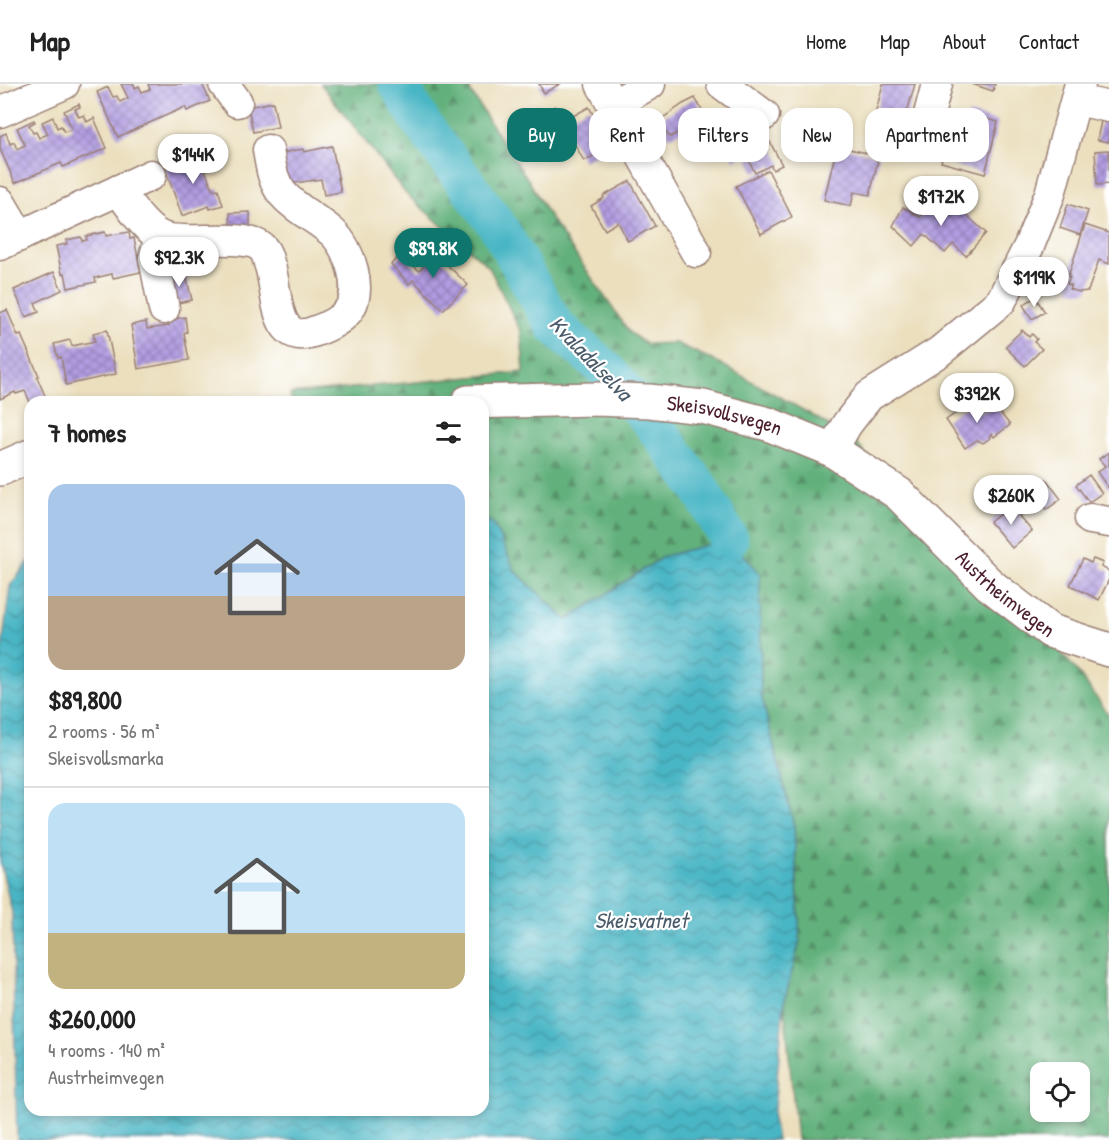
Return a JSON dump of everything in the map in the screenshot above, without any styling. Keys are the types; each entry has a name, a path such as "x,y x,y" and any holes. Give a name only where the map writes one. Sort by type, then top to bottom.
{"main road":[{"name":"Skeisvollsvegen","path":"489,402 595,399 649,401 703,407 768,423 832,450"},
{"name":"Austrheimvegen","path":"832,450 899,494 990,585 1050,630 1109,650"},
{"path":"0,469 24,459"}],"street":[{"path":"0,112 64,84"},
{"path":"650,84 607,94 696,252"},
{"path":"722,84 755,108"},
{"path":"931,108 937,84"},
{"path":"832,450 847,424 869,396 939,352 1001,302 1029,246 1050,194 1079,92 1109,107"},
{"path":"119,190 143,223 160,236 191,240 231,240 252,243 264,250 271,268 278,310 286,327 296,333 309,334 345,315 354,304 355,278 348,256 334,234 283,194 273,180 268,150"},
{"path":"0,202 10,241 152,175"},
{"path":"160,236 154,258 164,309"}],"green space":[{"path":"321,84 466,84 507,149 507,162 516,162 551,219 629,332 646,344 676,343 719,363 857,443 899,494 1044,632 1076,670 1109,715 1109,1140 797,1140 784,1003 800,940 794,826 761,694 760,573 664,556 567,620 515,571 493,523 489,521 489,396 290,396 290,394 524,372 521,332 489,267 406,194"}],"water":[{"name":"Skeisvatnet","path":"489,521 493,523 515,571 567,620 664,556 729,539 760,573 761,694 794,826 800,940 784,1003 773,1119 777,1140 17,1140 12,912 0,861 0,663 10,586 24,568 24,1116 489,1116"}],"building":[{"path":"121,84 134,84 135,88 139,86 142,92 150,89 148,84 202,84 210,101 187,111 185,107 118,137 97,92 108,87 113,97 117,96 120,102 128,98"},
{"path":"539,84 560,84 544,93"},
{"path":"883,84 915,84 908,108 877,108"},
{"path":"972,84 995,84 993,91"},
{"path":"695,98 701,108 678,108 678,133 670,137 666,132 666,116 683,104"},
{"path":"273,102 278,127 253,132 248,107"},
{"path":"79,104 80,107 75,109 79,117 84,115 87,122 94,118 107,148 63,167 61,163 15,183 0,149 0,136 6,133 10,144 14,142 17,149 25,145 17,128 34,120 35,122 29,125 39,138 48,134 42,122 53,117 57,128 61,126 64,132 72,129 64,111"},
{"path":"589,107 589,158 584,161 577,148 577,114"},
{"path":"989,120 998,122 989,158"},
{"path":"1101,121 1109,122 1109,142 1097,140"},
{"path":"769,142 782,165 773,170 771,165 755,173 750,162 769,162"},
{"path":"332,146 341,192 324,195 321,179 282,185 276,154 303,149 304,152"},
{"path":"204,150 210,168 205,170 213,190 218,189 223,205 210,209 209,206 182,216 165,168 191,158 190,156"},
{"path":"853,150 865,153 865,162 878,162 870,195 854,192 851,206 824,200 833,162 853,162"},
{"path":"1109,150 1109,184 1097,185 1095,151"},
{"path":"941,162 988,162 985,174"},
{"path":"768,170 792,217 761,234 736,186"},
{"path":"630,181 655,226 628,241 618,222 605,230 591,206 604,198 603,196"},
{"path":"944,194 986,233 966,256 953,244 945,253 924,234 914,246 893,226 903,207 920,217"},
{"path":"1068,204 1088,211 1080,235 1060,228"},
{"path":"250,212 250,232 231,232 230,213"},
{"path":"1085,225 1109,233 1109,264 1099,260 1088,291 1079,292 1069,289 1071,285 1067,284"},
{"path":"105,232 106,236 129,232 130,239 134,238 141,272 113,278 112,274 95,278 96,282 68,288 65,273 62,274 56,246 67,244 66,240 81,237 82,241 87,240 86,236"},
{"path":"402,254 419,271 436,254 468,285 443,310 413,280 409,284 391,264"},
{"path":"54,272 62,290 35,303 39,312 26,317 14,290"},
{"path":"185,272 192,300 173,304 167,276"},
{"path":"1035,297 1045,312 1032,319 1023,305"},
{"path":"7,310 18,336 21,335 45,396 27,396 25,391 16,394 15,392 0,399 0,313"},
{"path":"185,317 187,332 184,333 189,360 138,369 131,325 146,322 147,329 169,326 168,320"},
{"path":"107,330 116,374 66,385 61,357 58,358 54,344 70,340 72,346 95,341 93,333"},
{"path":"1022,330 1029,337 1032,334 1037,339 1034,342 1042,349 1025,366 1005,347"},
{"path":"972,402 980,413 994,405 1010,425 994,437 992,434 989,436 990,438 983,443 977,440 965,448 946,420"},
{"path":"1109,452 1109,489 1097,472 1105,466 1099,459"},
{"path":"1089,475 1102,493 1089,502 1076,485"},
{"path":"1046,479 1061,499 1046,510 1032,490"},
{"path":"1010,506 1013,509 1017,506 1023,513 1019,516 1032,531 1012,548 990,522"},
{"path":"1083,559 1091,563 1093,559 1103,563 1101,567 1109,571 1109,579 1099,600 1070,585"}],"waterway":[{"name":"Kvaladalselva","path":"398,84 421,122 499,228 555,326 605,369 650,420 699,487 729,539"}]}
